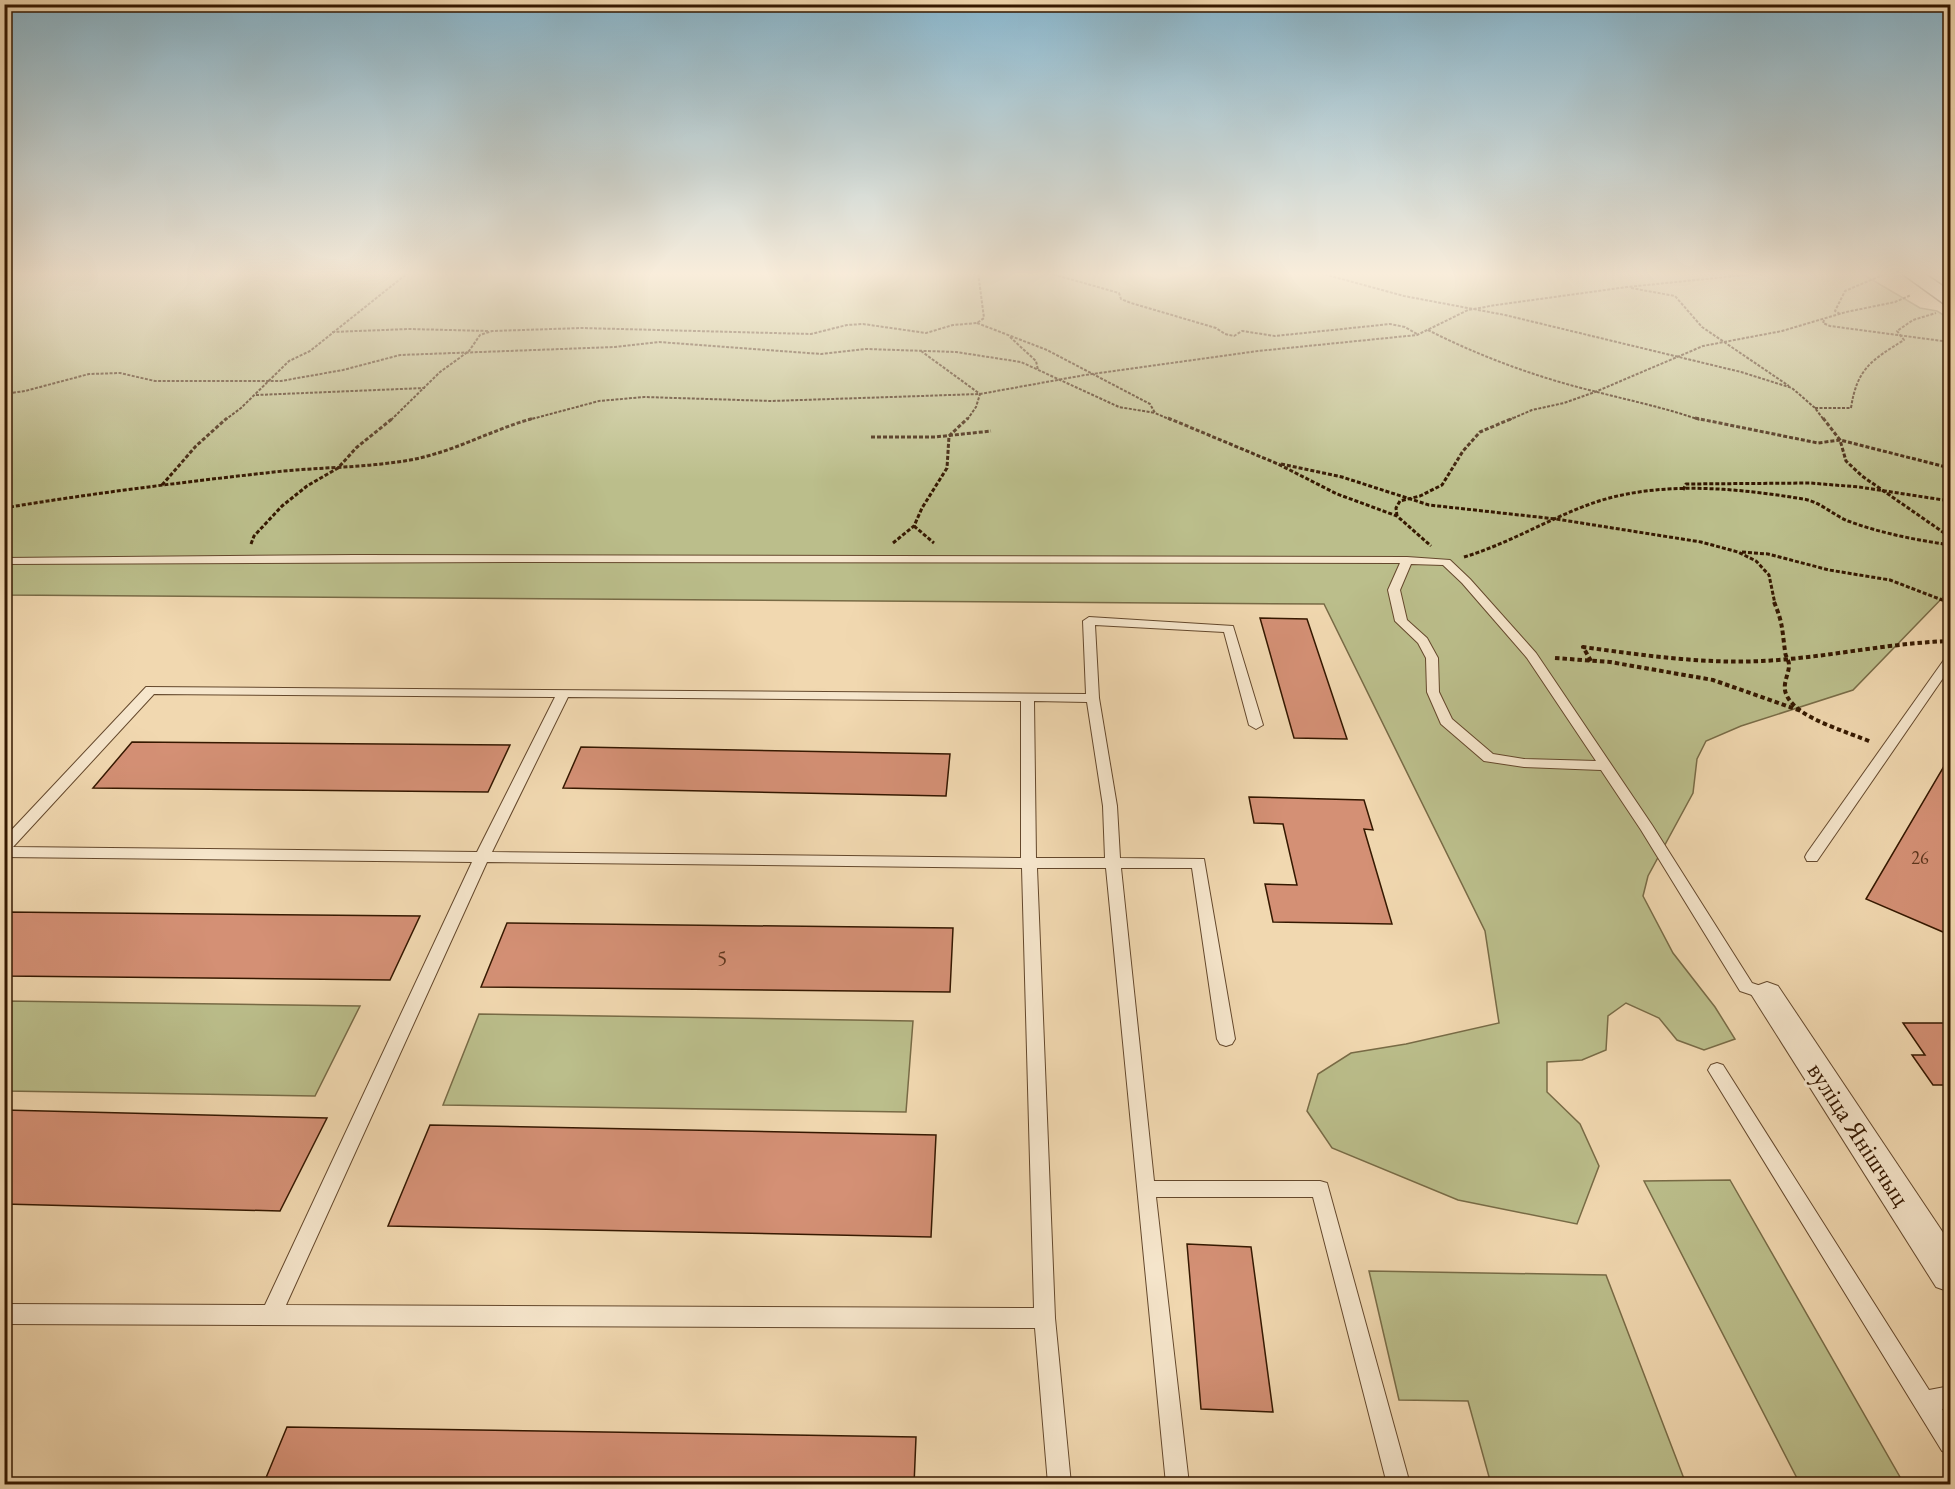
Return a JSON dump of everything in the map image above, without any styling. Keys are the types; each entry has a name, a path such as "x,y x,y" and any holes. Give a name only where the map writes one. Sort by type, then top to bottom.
{"street":[{"name":"вуліца Янішчыц","path":"1767,994 1950,1275"}],"lane":[{"path":"4,561 246,558 1407,560 1446,562 1466,581 1532,656 1746,987 1767,994"},
{"path":"1407,560 1394,590 1401,621 1423,641 1432,658 1432,692 1446,721 1489,758 1524,763 1605,766"},
{"path":"1177,1485 1145,1189 1113,863 1110,806 1093,698 1089,621 1229,629 1256,725"},
{"path":"1812,857 1950,660"},
{"path":"4,850 151,690 1093,698"},
{"path":"271,1316 482,857 563,694"},
{"path":"1027,698 1029,863 1045,1318 1060,1485"},
{"path":"4,850 1029,863 1199,863 1226,1039"},
{"path":"1717,1070 1950,1443"},
{"path":"1145,1189 1320,1189 1399,1485"},
{"path":"4,1314 1045,1318"},
{"path":"1925,1401 1950,1397"}],"path":[{"path":"161,486 196,446 255,395 289,361 310,351 321,341"},
{"path":"246,558 254,536 282,506 307,486 338,468 356,448 404,409 440,372 469,351 476,341"},
{"path":"1016,341 1036,361 1038,370"},
{"path":"1026,341 1150,404 1155,413"},
{"path":"4,508 87,494 276,472 409,460 454,449 516,423 599,401 644,397 772,401 944,397 980,394 1089,374 1258,351 1364,341"},
{"path":"1450,341 1475,354 1595,392 1664,407 1706,422 1818,443 1840,440 1950,468"},
{"path":"1607,341 1741,372 1792,388"},
{"path":"1396,516 1396,508 1400,501 1420,496 1442,485 1463,451 1480,432 1532,410 1564,403 1595,392 1703,346 1723,341"},
{"path":"1726,341 1792,388 1815,408 1840,440 1846,461 1862,476 1950,537"},
{"path":"1815,408 1851,408 1854,387 1870,361 1901,341"},
{"path":"4,394 25,391 89,374 120,373 155,381 270,381 343,370 400,355 469,351 615,346 659,342 821,354 866,349 919,350 1021,362 1119,407 1155,413 1278,464 1337,494 1396,516 1415,530 1446,562 1484,552 1602,500 1655,488 1806,499 1855,523 1950,545"},
{"path":"919,350 980,394"},
{"path":"255,395 426,388"},
{"path":"874,559 914,526 922,508 947,468 949,436 967,420 978,405 980,394"},
{"path":"871,437 949,436 991,431"},
{"path":"1278,464 1342,477 1429,505 1556,519 1701,542 1738,552 1768,554 1829,570 1890,580 1950,603"},
{"path":"1683,490 1686,484 1743,481 1828,484 1950,501"},
{"path":"1738,552 1756,561 1769,576 1774,601 1783,623 1785,654 1790,664 1785,681 1788,697 1802,712"},
{"path":"1591,661 1583,647 1698,660 1787,659 1869,647 1950,641"},
{"path":"1532,656 1591,661 1713,680 1802,712 1888,749"}],"green space":[{"path":"5,341 1950,341 1950,590 1853,690 1741,726 1706,741 1697,759 1693,793 1648,876 1643,896 1673,953 1715,1007 1735,1039 1704,1050 1677,1040 1659,1018 1626,1003 1608,1016 1606,1050 1582,1060 1547,1062 1547,1092 1580,1124 1599,1166 1577,1224 1458,1200 1332,1148 1307,1111 1318,1074 1351,1053 1406,1044 1499,1023 1485,931 1324,604 5,595"},
{"path":"5,1001 360,1006 315,1096 5,1091"},
{"path":"479,1014 913,1021 906,1112 443,1105"},
{"path":"1730,1180 1904,1484 1800,1484 1644,1181"},
{"path":"1369,1271 1606,1275 1686,1484 1491,1484 1468,1401 1399,1400"}],"building":[{"path":"1260,618 1307,619 1347,739 1294,738"},
{"path":"132,742 510,745 488,792 93,788"},
{"path":"581,747 950,754 946,796 563,788"},
{"path":"1950,756 1950,935 1866,899"},
{"path":"1249,797 1364,800 1373,830 1364,829 1392,924 1273,922 1265,884 1297,885 1283,824 1254,823"},
{"path":"4,912 420,916 390,980 4,976"},
{"path":"507,923 953,928 950,992 481,987"},
{"path":"1903,1023 1950,1023 1950,1092 1946,1085 1933,1085 1912,1055 1925,1055"},
{"path":"4,1110 327,1118 280,1211 4,1204"},
{"path":"430,1125 936,1135 931,1237 388,1226"},
{"path":"1187,1244 1251,1247 1273,1412 1201,1409"},
{"path":"287,1427 916,1437 914,1485 263,1485"}]}
